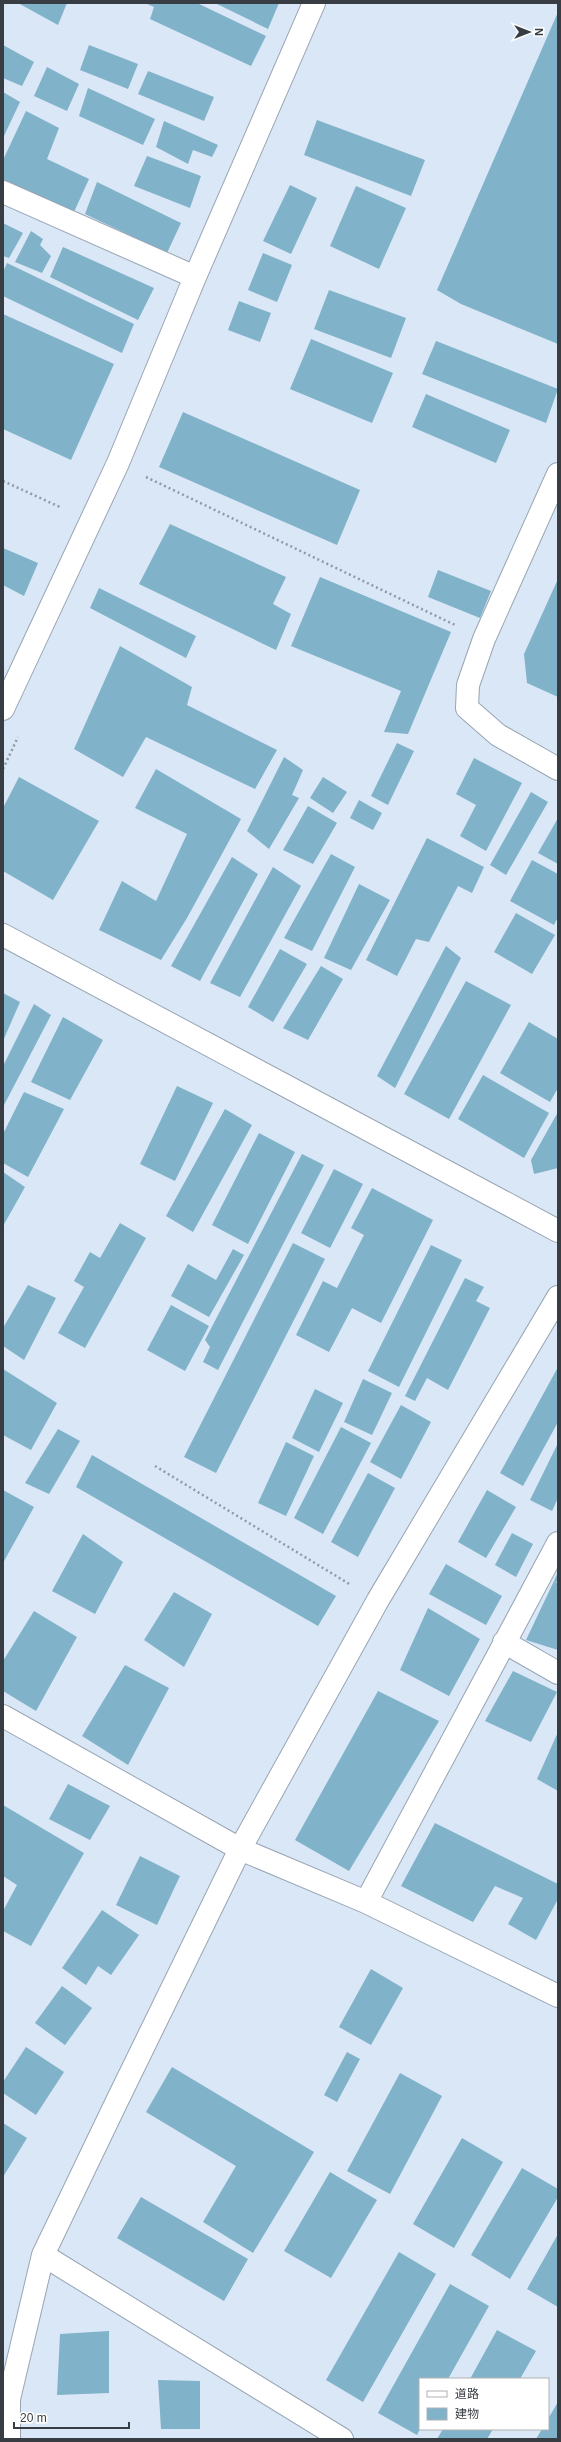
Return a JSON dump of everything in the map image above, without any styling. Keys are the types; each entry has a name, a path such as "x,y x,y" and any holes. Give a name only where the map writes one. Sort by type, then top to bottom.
{"street":[{"path":"3,709 118,463 195,277 314,3"},
{"path":"3,192 195,277"},
{"path":"558,474 484,638 468,685 467,708 498,736 558,769"},
{"path":"3,936 558,1231"},
{"path":"9,2439 10,2399 43,2255 240,1849 378,1600 558,1297"},
{"path":"366,1902 558,1543"},
{"path":"504,1642 558,1673"},
{"path":"3,1716 240,1849 366,1902 558,1996"},
{"path":"43,2255 342,2439"}],"path":[{"path":"118,463 484,638"},
{"path":"3,481 90,521"},
{"path":"155,1466 378,1600"}],"building":[{"path":"18,3 67,3 58,25"},
{"path":"145,3 197,3 266,36 251,66 150,19 154,7"},
{"path":"215,3 279,3 268,29"},
{"path":"558,12 558,344 461,304 437,290"},
{"path":"3,45 34,62 22,86 3,78"},
{"path":"89,45 138,64 128,89 80,70"},
{"path":"47,67 79,84 67,111 34,96"},
{"path":"148,71 214,97 204,121 138,94"},
{"path":"88,88 155,119 143,145 79,116"},
{"path":"3,92 20,102 3,138"},
{"path":"26,111 59,128 47,159 89,179 74,212 3,180 3,160"},
{"path":"317,120 425,160 411,196 304,155"},
{"path":"164,121 218,145 212,157 193,150 188,164 156,147"},
{"path":"147,156 201,176 190,208 134,186"},
{"path":"97,182 181,223 167,253 85,214"},
{"path":"290,185 317,198 291,254 263,241"},
{"path":"356,186 406,208 379,269 330,246"},
{"path":"3,223 23,233 9,258 3,256"},
{"path":"31,231 43,239 40,245 51,256 42,273 15,262"},
{"path":"63,247 154,288 138,320 50,277"},
{"path":"263,253 292,265 277,302 248,290"},
{"path":"7,263 134,324 122,353 3,296 3,272"},
{"path":"329,290 406,318 391,358 314,329"},
{"path":"239,301 271,313 260,342 228,330"},
{"path":"3,314 114,364 71,460 3,429"},
{"path":"311,339 393,373 372,423 290,389"},
{"path":"436,341 558,389 546,423 422,374"},
{"path":"426,394 510,430 496,463 412,427"},
{"path":"183,412 360,490 337,545 159,467"},
{"path":"170,524 286,577 273,604 291,614 276,650 139,584"},
{"path":"3,548 38,563 24,596 3,585"},
{"path":"438,570 491,591 480,618 428,597"},
{"path":"320,577 451,632 408,734 384,732 401,691 291,646"},
{"path":"558,579 558,697 527,683 524,654"},
{"path":"99,588 196,636 186,658 90,608"},
{"path":"120,646 192,687 187,705 277,750 255,789 146,737 123,777 74,749"},
{"path":"397,743 414,751 388,805 371,796"},
{"path":"284,757 303,770 292,795 299,798 269,849 247,831"},
{"path":"474,758 522,783 486,851 460,836 476,805 456,794"},
{"path":"156,769 241,819 187,918 161,960 99,930 122,881 156,901 187,834 135,808"},
{"path":"19,777 99,821 53,900 3,871 3,808"},
{"path":"323,777 347,792 333,813 310,798"},
{"path":"531,792 548,802 506,875 490,865"},
{"path":"359,800 382,813 373,830 350,818"},
{"path":"308,806 337,823 313,864 283,850"},
{"path":"558,818 558,864 538,853"},
{"path":"427,838 484,867 472,893 458,886 429,942 416,939 397,976 366,960"},
{"path":"331,854 355,867 312,951 284,938"},
{"path":"232,857 258,874 200,981 171,966"},
{"path":"532,860 558,874 558,917 554,925 510,901"},
{"path":"273,867 301,886 240,997 210,983"},
{"path":"359,884 390,900 351,970 324,958"},
{"path":"516,913 555,935 532,974 494,952"},
{"path":"446,946 461,958 395,1088 377,1076"},
{"path":"280,949 307,964 273,1022 248,1007"},
{"path":"321,966 343,979 308,1040 283,1028"},
{"path":"466,981 511,1005 449,1119 404,1094"},
{"path":"3,993 20,1002 3,1041"},
{"path":"34,1004 51,1015 3,1107 3,1066"},
{"path":"63,1017 103,1040 70,1100 31,1082"},
{"path":"529,1022 558,1039 558,1088 550,1102 500,1073"},
{"path":"483,1075 549,1113 524,1158 458,1119"},
{"path":"177,1086 213,1103 175,1181 140,1164"},
{"path":"24,1092 64,1109 28,1177 3,1163 3,1134"},
{"path":"225,1109 252,1125 193,1232 166,1216"},
{"path":"558,1112 558,1168 534,1174 531,1160"},
{"path":"259,1133 295,1152 248,1244 212,1225"},
{"path":"302,1154 324,1165 218,1370 203,1362 210,1347 205,1340"},
{"path":"334,1169 363,1184 330,1248 301,1233"},
{"path":"3,1172 25,1187 3,1226"},
{"path":"372,1188 433,1220 381,1323 352,1308 329,1352 296,1335 323,1281 337,1288 364,1235 351,1228"},
{"path":"120,1223 146,1238 85,1348 58,1333 84,1287 74,1281 90,1252 100,1258"},
{"path":"293,1243 325,1259 216,1473 184,1457"},
{"path":"431,1245 462,1260 399,1387 368,1371"},
{"path":"233,1249 244,1255 209,1317 171,1296 188,1264 216,1280"},
{"path":"465,1278 484,1287 476,1301 490,1308 448,1390 427,1378 415,1401 405,1396"},
{"path":"28,1285 56,1298 24,1360 3,1346 3,1328"},
{"path":"171,1305 209,1326 185,1371 147,1350"},
{"path":"558,1367 558,1422 523,1486 500,1473"},
{"path":"3,1369 57,1403 31,1450 3,1435"},
{"path":"363,1379 392,1393 372,1435 344,1422"},
{"path":"315,1389 343,1403 319,1452 292,1438"},
{"path":"401,1405 431,1422 401,1479 370,1462"},
{"path":"341,1427 371,1443 323,1534 294,1518"},
{"path":"58,1429 80,1441 49,1494 25,1483"},
{"path":"286,1442 314,1456 286,1516 258,1503"},
{"path":"558,1443 558,1498 552,1511 530,1500"},
{"path":"92,1455 336,1596 318,1626 76,1487"},
{"path":"368,1473 395,1488 358,1557 331,1542"},
{"path":"3,1490 34,1507 3,1563"},
{"path":"487,1490 516,1507 486,1558 458,1542"},
{"path":"512,1533 533,1544 516,1577 495,1565"},
{"path":"83,1534 123,1562 95,1614 52,1591"},
{"path":"446,1564 502,1596 486,1625 429,1594"},
{"path":"558,1572 558,1583 554,1581"},
{"path":"554,1581 558,1584 558,1650 526,1640"},
{"path":"174,1592 212,1614 184,1667 144,1640"},
{"path":"428,1608 480,1639 449,1696 400,1670"},
{"path":"34,1611 77,1637 36,1711 3,1691 3,1661"},
{"path":"125,1665 169,1688 128,1765 82,1736"},
{"path":"513,1671 557,1692 531,1742 485,1721"},
{"path":"378,1691 439,1721 349,1871 295,1840"},
{"path":"558,1732 558,1791 537,1779"},
{"path":"68,1784 110,1806 90,1840 49,1819"},
{"path":"3,1805 84,1853 31,1946 3,1931 3,1911 17,1885 3,1876"},
{"path":"435,1823 558,1884 558,1899 536,1940 508,1924 523,1898 495,1886 473,1922 401,1886"},
{"path":"140,1856 180,1876 157,1925 116,1905"},
{"path":"102,1910 139,1935 111,1975 98,1966 86,1985 62,1968"},
{"path":"371,1969 403,1988 371,2045 339,2027"},
{"path":"62,1986 92,2008 65,2045 35,2023"},
{"path":"26,2047 64,2072 36,2115 3,2093 3,2082"},
{"path":"347,2052 360,2059 337,2102 324,2095"},
{"path":"172,2067 314,2152 253,2253 203,2222 236,2166 146,2112"},
{"path":"400,2073 442,2096 390,2194 347,2171"},
{"path":"3,2123 27,2138 3,2177"},
{"path":"462,2138 503,2162 454,2248 413,2224"},
{"path":"522,2168 558,2189 558,2197 510,2279 471,2255"},
{"path":"330,2172 377,2200 331,2278 284,2251"},
{"path":"141,2197 248,2259 224,2301 117,2238"},
{"path":"558,2234 558,2307 527,2289"},
{"path":"399,2252 436,2274 363,2402 326,2380"},
{"path":"450,2284 489,2306 449,2378 419,2378 420,2430 417,2435 378,2413"},
{"path":"497,2330 536,2351 521,2378 471,2378"},
{"path":"109,2331 109,2393 57,2395 60,2334"},
{"path":"158,2380 200,2381 200,2429 161,2429"},
{"path":"558,2402 558,2439 536,2439 541,2430 549,2430 549,2417"},
{"path":"442,2430 492,2430 487,2439 437,2439"}]}
